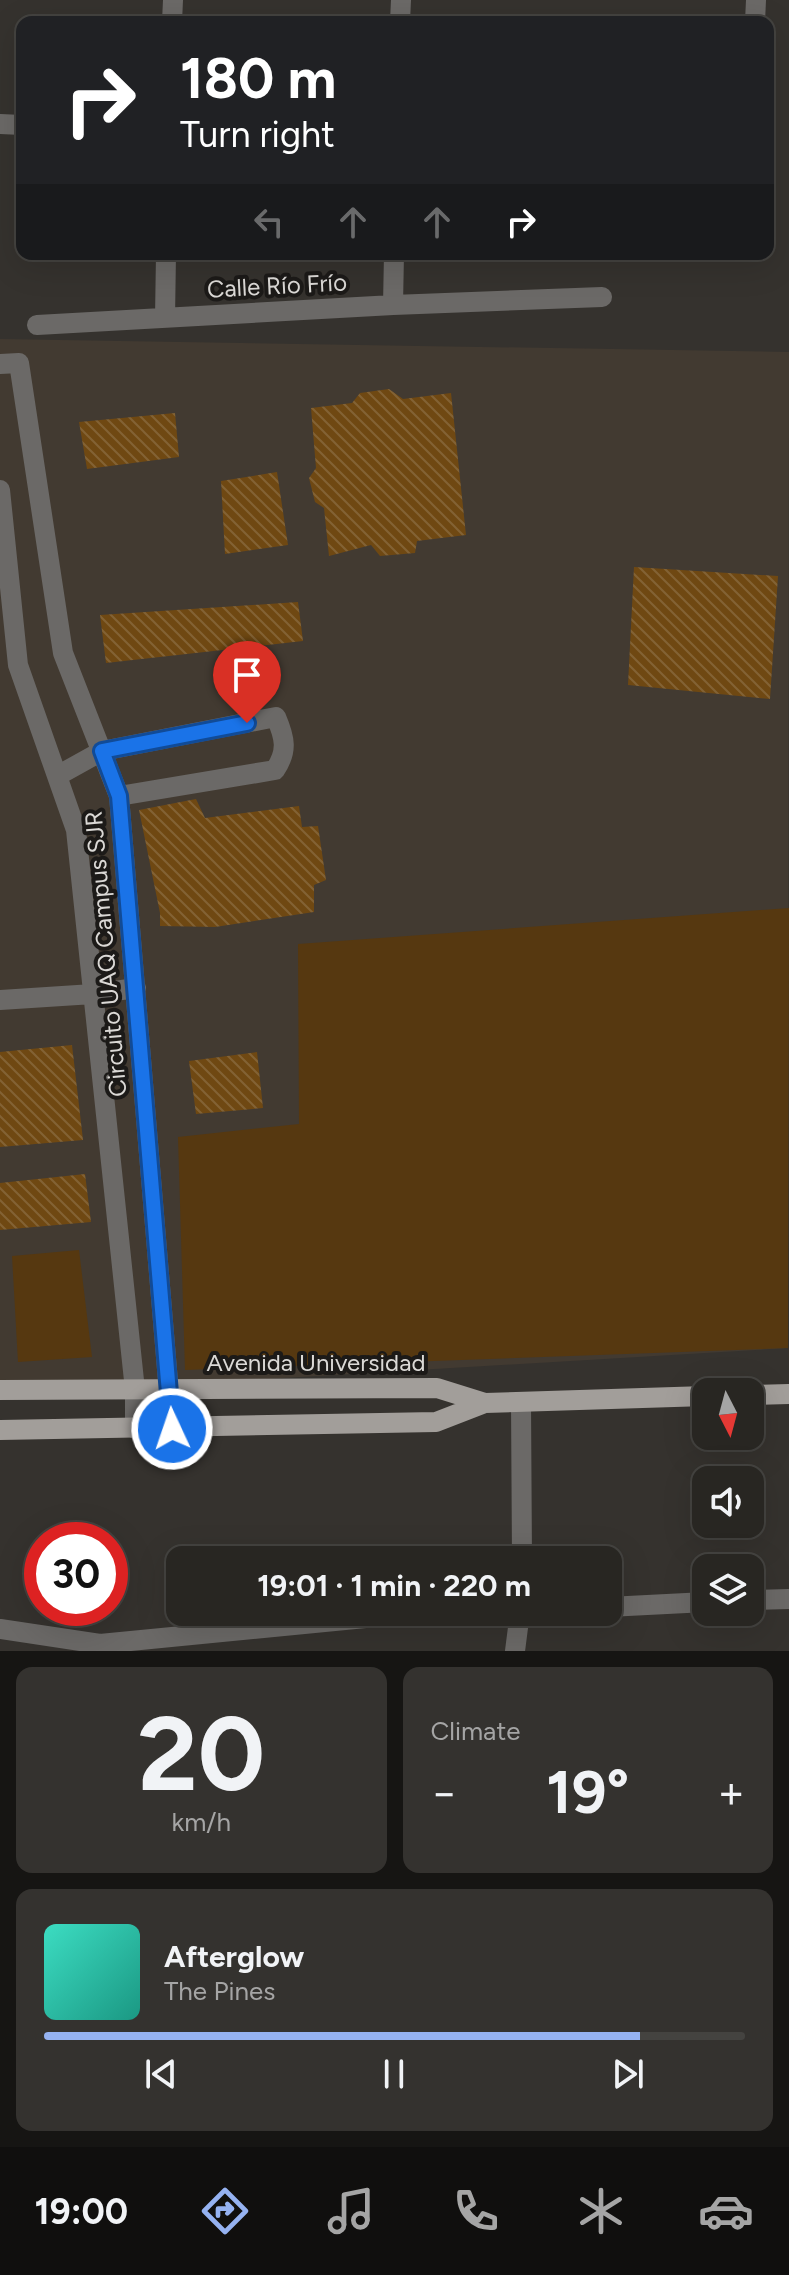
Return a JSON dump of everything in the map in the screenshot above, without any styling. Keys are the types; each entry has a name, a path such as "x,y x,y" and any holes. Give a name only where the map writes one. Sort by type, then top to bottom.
{"main road":[{"name":"Avenida Universidad","path":"0,1390 437,1388 485,1403 692,1396"},
{"path":"764,1395 789,1394"},
{"name":"Avenida Universidad","path":"0,1430 436,1422 485,1403"}],"street":[{"path":"165,318 166,260"},
{"path":"393,305 394,260"},
{"name":"Calle Río Frío","path":"37,325 602,297"},
{"name":"Circuito UAQ Campus SJR","path":"0,364 19,363 63,653 119,796 172,1429"},
{"name":"Circuito UAQ Campus SJR","path":"0,490 18,665 76,830 135,1390 135,1429"},
{"path":"57,776 102,751 276,717 284,735 284,757 275,770 119,796"},
{"path":"0,1000 136,988"},
{"path":"521,1402 522,1546"},
{"path":"764,1600 789,1599"},
{"path":"622,1606 692,1603"},
{"path":"0,1629 100,1644 284,1626"},
{"path":"515,1651 518,1626"}],"shaded area":[{"path":"0,339 789,352 788,1348 200,1383 0,1383"},
{"path":"789,908 788,1348 185,1370 178,1137 299,1124 298,944"},
{"path":"79,1250 92,1357 18,1362 12,1256"}],"building":[{"path":"389,389 403,399 451,393 466,535 417,541 415,553 380,556 371,545 329,556 324,508 315,502 309,478 316,468 311,408 352,403 360,393"},
{"path":"175,413 179,457 87,469 79,422"},
{"path":"277,472 288,545 225,554 221,481"},
{"path":"634,567 778,576 770,699 628,685"},
{"path":"298,602 303,641 106,663 100,615"},
{"path":"196,799 205,818 299,806 302,827 318,826 326,880 314,885 314,912 215,927 160,926 139,810"},
{"path":"72,1045 83,1140 0,1147 0,1052"},
{"path":"257,1052 263,1108 196,1114 189,1061"},
{"path":"85,1174 91,1222 0,1230 0,1183"}],"route":[{"path":"172,1429 119,796 102,751 247,723"}]}
